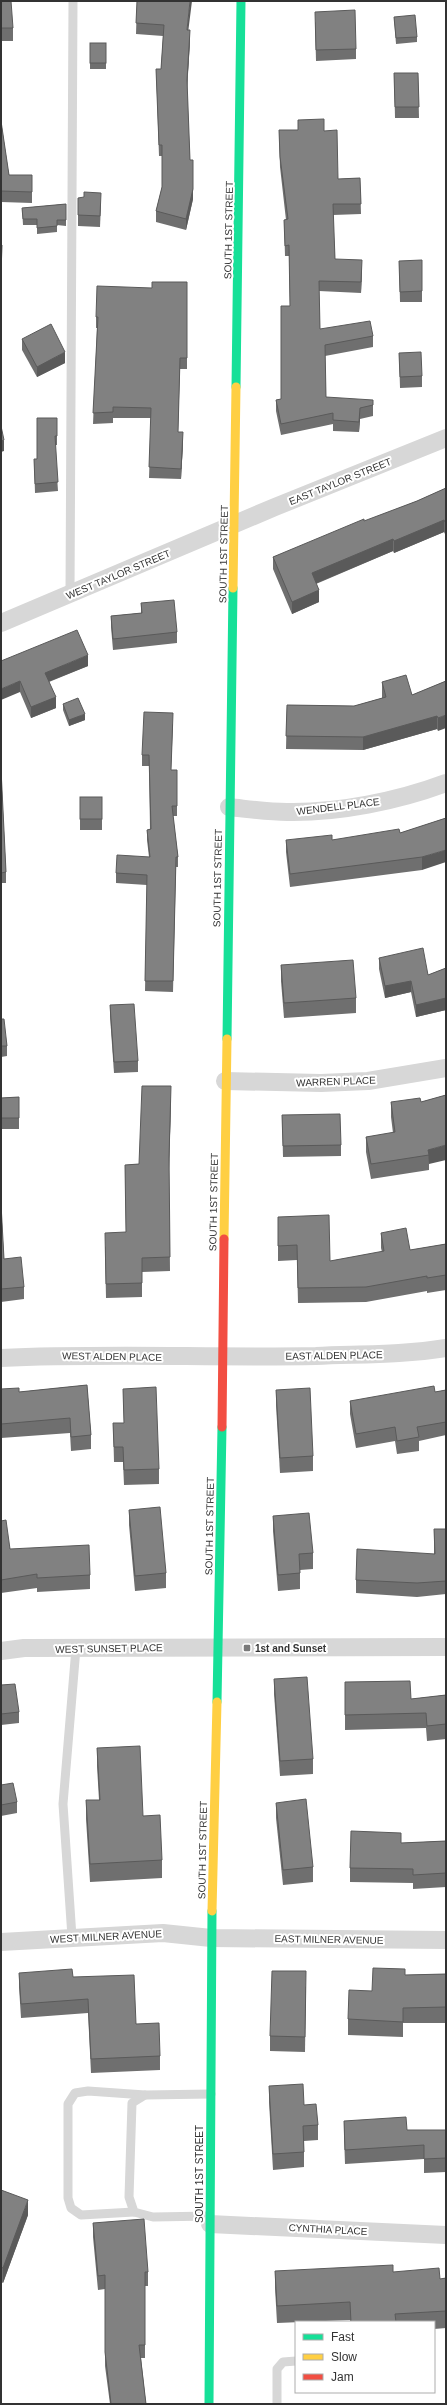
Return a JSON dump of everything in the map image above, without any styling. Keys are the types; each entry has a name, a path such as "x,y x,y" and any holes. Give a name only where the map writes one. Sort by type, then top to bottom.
{"street":[{"name":"SOUTH 1ST STREET","path":"209,2404 211,1938 218,1648 240,1"},
{"name":"EAST TAYLOR STREET","path":"234,524 446,438"},
{"name":"WEST TAYLOR STREET","path":"1,623 234,524"},
{"name":"WENDELL PLACE","path":"229,807 287,812 319,810 372,803 419,793 446,783"},
{"name":"WARREN PLACE","path":"225,1081 320,1083 368,1081 446,1068"},
{"name":"EAST ALDEN PLACE","path":"222,1358 399,1354 446,1348"},
{"name":"WEST ALDEN PLACE","path":"1,1358 44,1356 222,1358"},
{"name":"WEST SUNSET PLACE","path":"1,1651 24,1648 446,1647"},
{"name":"WEST MILNER AVENUE","path":"1,1942 163,1932 211,1938"},
{"name":"EAST MILNER AVENUE","path":"211,1938 446,1940"},
{"name":"CYNTHIA PLACE","path":"210,2220 446,2235"}],"lane":[{"path":"70,594 72,1"},
{"path":"72,1937 64,1804 76,1648"},
{"path":"210,2220 153,2217 134,2212 81,2215 71,2208 68,2198 68,2104 75,2093 88,2091 145,2095 211,2094"},
{"path":"134,2212 129,2197 132,2103 145,2095"},
{"path":"277,2404 277,2369 283,2362 295,2361"}],"building":[{"path":"1,1 11,1 13,28 1,28"},
{"path":"137,1 190,1 187,30 190,30 187,80 190,160 193,160 193,189 186,219 156,211 162,187 162,145 159,145 156,69 161,69 164,25 136,23"},
{"path":"355,10 356,49 316,50 315,12"},
{"path":"415,15 417,37 396,38 394,17"},
{"path":"90,43 106,43 106,63 90,63"},
{"path":"394,73 418,73 419,107 395,107"},
{"path":"324,119 324,131 337,130 338,179 360,178 361,204 333,204 335,259 362,260 361,282 319,281 320,329 370,321 373,336 325,345 326,397 373,400 373,405 360,408 359,422 333,420 333,413 281,424 276,400 281,399 281,306 290,306 289,245 285,246 284,220 288,219 280,157 279,130 298,130 298,120"},
{"path":"1,121 9,175 32,175 32,192 1,191"},
{"path":"84,192 101,193 100,216 78,215 78,198 84,197"},
{"path":"66,204 66,220 57,220 57,226 37,228 37,219 23,219 22,208"},
{"path":"1,245 2,245 1,273"},
{"path":"422,260 422,291 400,292 399,261"},
{"path":"152,282 187,282 187,358 180,358 178,432 183,432 181,469 149,467 151,408 113,407 113,412 93,413 98,317 96,317 97,286 152,288"},
{"path":"51,324 65,352 37,367 22,339"},
{"path":"421,352 422,376 400,377 399,353"},
{"path":"37,418 57,418 57,436 55,436 58,482 35,484 34,459 37,459"},
{"path":"1,426 4,440 1,441"},
{"path":"446,488 446,522 444,520 394,541 393,539 312,573 319,590 292,602 273,557 364,519 364,521 417,501"},
{"path":"174,600 177,632 113,639 111,616 142,613 141,603"},
{"path":"77,630 88,655 45,673 56,697 31,707 20,681 1,689 1,661"},
{"path":"406,675 412,695 446,681 446,715 438,718 437,716 363,737 286,736 287,705 354,706 386,697 382,682"},
{"path":"78,698 85,714 69,720 63,704"},
{"path":"144,712 173,713 171,770 177,770 177,806 172,806 178,857 176,857 173,981 145,981 147,875 116,873 117,855 150,857 147,830 151,829 149,755 142,755"},
{"path":"1,769 6,872 1,873"},
{"path":"80,797 102,797 102,819 80,819"},
{"path":"446,818 446,850 422,857 290,874 286,840 332,835 332,840 399,829 400,833"},
{"path":"423,948 428,975 446,968 446,998 416,1005 411,981 385,986 379,958"},
{"path":"353,960 356,998 284,1003 281,965"},
{"path":"134,1004 138,1061 114,1062 110,1005"},
{"path":"1,1019 4,1019 7,1046 1,1046"},
{"path":"142,1086 171,1086 169,1157 170,1257 142,1258 142,1283 106,1284 105,1233 126,1232 125,1165 139,1164"},
{"path":"446,1095 446,1145 428,1150 429,1155 371,1164 366,1137 395,1132 391,1102 420,1098 421,1102"},
{"path":"19,1097 19,1118 1,1118 1,1098"},
{"path":"340,1114 341,1145 283,1146 282,1115"},
{"path":"1,1204 4,1259 21,1257 24,1287 1,1289"},
{"path":"329,1215 330,1261 384,1251 381,1233 406,1228 410,1250 446,1244 446,1275 427,1278 427,1276 366,1287 298,1288 297,1245 278,1246 278,1217"},
{"path":"87,1385 91,1435 71,1437 70,1418 1,1424 1,1389 19,1388 19,1392"},
{"path":"434,1386 435,1392 446,1390 446,1422 417,1427 419,1437 397,1441 395,1427 356,1434 350,1401"},
{"path":"156,1387 159,1469 124,1470 123,1447 114,1447 113,1423 124,1423 123,1389"},
{"path":"310,1388 313,1456 280,1458 276,1390"},
{"path":"160,1507 166,1573 135,1576 129,1510"},
{"path":"309,1513 313,1553 299,1554 300,1573 278,1575 273,1516"},
{"path":"6,1520 10,1549 89,1545 90,1575 37,1578 37,1574 1,1580 1,1521"},
{"path":"434,1529 446,1529 446,1581 417,1583 356,1580 357,1549 435,1554"},
{"path":"307,1677 313,1759 280,1761 274,1679"},
{"path":"410,1681 411,1699 446,1695 446,1724 427,1726 426,1713 345,1715 345,1682"},
{"path":"15,1684 19,1712 1,1714 1,1685"},
{"path":"140,1746 143,1816 160,1815 162,1860 90,1864 86,1800 100,1800 97,1748"},
{"path":"13,1783 17,1802 1,1805 1,1785"},
{"path":"306,1799 313,1867 283,1870 276,1803"},
{"path":"351,1831 401,1833 401,1843 446,1841 446,1873 413,1875 413,1869 350,1868"},
{"path":"373,1968 405,1969 405,1975 446,1974 446,2007 403,2008 403,2022 348,2019 349,1990 372,1991"},
{"path":"72,1969 73,1977 134,1975 136,2024 159,2023 160,2056 91,2059 88,1999 21,2004 19,1973"},
{"path":"272,1971 306,1971 305,2037 270,2036"},
{"path":"303,2084 304,2105 316,2104 318,2125 303,2126 304,2152 273,2154 269,2086"},
{"path":"406,2117 407,2130 446,2130 446,2158 424,2159 424,2145 345,2150 344,2121"},
{"path":"1,2190 28,2200 3,2268 1,2267"},
{"path":"144,2219 148,2272 145,2272 145,2345 139,2345 146,2404 111,2404 105,2352 105,2275 98,2276 93,2223"},
{"path":"393,2265 393,2272 439,2268 440,2279 446,2278 446,2311 395,2314 396,2321 351,2321 350,2302 277,2306 275,2271"}],"traffic: fast":[{"path":"236,387 241,1"},
{"path":"227,1039 233,588"},
{"path":"217,1702 222,1427"},
{"path":"209,2404 212,1911"}],"traffic: slow":[{"path":"233,588 236,387"},
{"path":"224,1239 227,1039"},
{"path":"212,1911 217,1702"}],"traffic: jam":[{"path":"222,1427 224,1239"}],"place":[{"name":"1st and Sunset","path":"247,1648"}]}
